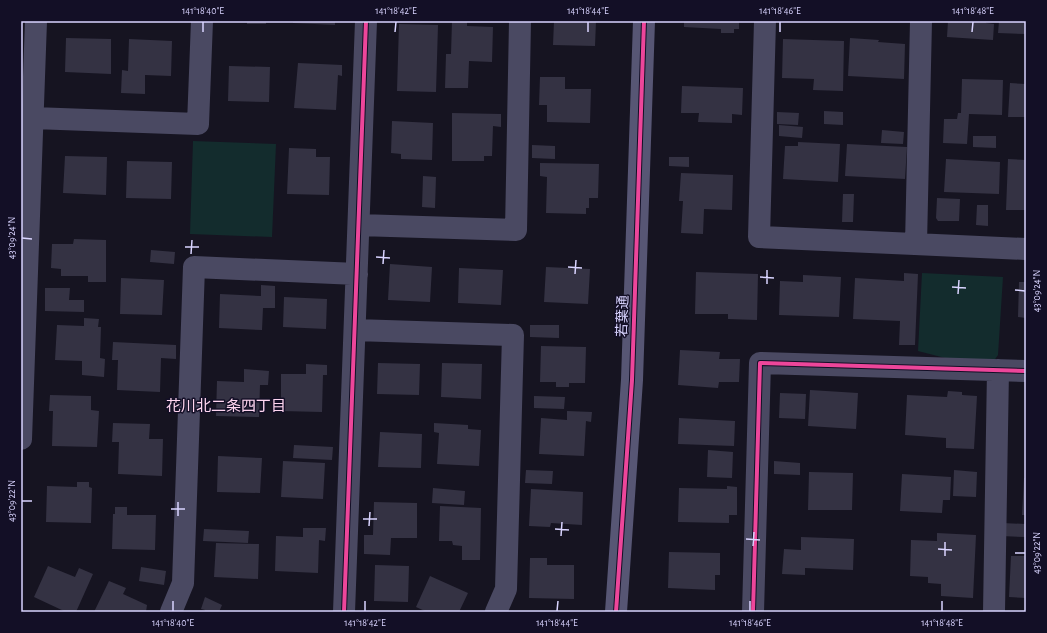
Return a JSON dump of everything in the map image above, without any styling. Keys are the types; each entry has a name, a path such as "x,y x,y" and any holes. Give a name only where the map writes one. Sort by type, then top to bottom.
{"street":[{"path":"21,439 26,166 33,118 36,21"},
{"path":"33,118 198,124 202,21"},
{"path":"344,612 366,21"},
{"path":"359,225 516,230 520,21"},
{"name":"若葉通","path":"616,612 632,380 644,21"},
{"path":"765,21 759,237 1026,249"},
{"path":"916,244 921,21"},
{"path":"171,612 183,583 194,267 357,274"},
{"path":"355,330 513,335 506,589 496,612"},
{"path":"753,612 760,363 1026,371"},
{"path":"994,612 998,370"}],"green space":[{"path":"193,141 276,144 272,237 190,234"},
{"path":"922,273 1003,277 998,355 988,369 918,351"}],"building":[{"path":"247,21 266,21 266,24 247,24"},
{"path":"293,21 335,21 335,25 293,23"},
{"path":"452,21 467,21 467,26 493,27 492,62 469,61 468,88 445,88 446,54 451,54"},
{"path":"554,21 596,21 595,46 553,45"},
{"path":"684,21 739,21 739,29 734,29 734,33 721,33 721,29 684,27"},
{"path":"948,21 986,21 986,23 994,24 993,40 947,37"},
{"path":"999,21 1026,21 1026,34 998,33"},
{"path":"399,24 438,25 436,92 397,91"},
{"path":"66,38 111,39 111,74 65,72"},
{"path":"850,38 905,44 904,79 848,76"},
{"path":"129,39 172,41 171,76 145,75 145,94 121,93 122,70 128,71"},
{"path":"783,39 844,41 843,91 813,90 814,79 782,78"},
{"path":"298,63 342,65 342,76 338,75 336,110 294,108"},
{"path":"229,66 270,67 269,102 228,101"},
{"path":"540,77 565,77 565,89 591,89 590,123 547,122 547,105 539,105"},
{"path":"962,79 1003,80 1002,115 969,114 967,144 943,143 944,119 957,119 958,113 961,113"},
{"path":"1010,83 1026,84 1026,117 1008,117"},
{"path":"682,86 743,88 742,115 732,114 732,123 698,122 699,113 681,113"},
{"path":"824,111 843,112 843,125 824,124"},
{"path":"777,112 799,113 798,125 777,124"},
{"path":"452,113 501,114 501,127 493,126 492,156 484,156 484,161 452,161"},
{"path":"392,121 433,123 432,160 401,159 401,154 391,153"},
{"path":"779,125 803,127 802,138 779,136"},
{"path":"882,130 904,132 903,144 881,143"},
{"path":"973,136 996,136 996,148 973,147"},
{"path":"798,142 840,144 838,182 783,179 785,146 798,146"},
{"path":"847,144 907,147 905,179 845,176"},
{"path":"532,145 555,146 555,159 532,158"},
{"path":"289,148 316,149 316,157 330,157 329,195 287,194"},
{"path":"65,156 107,157 106,195 63,193"},
{"path":"669,157 689,157 689,167 669,166"},
{"path":"946,159 1000,162 999,194 944,192"},
{"path":"1008,159 1026,160 1026,210 1006,210"},
{"path":"127,161 172,162 171,199 126,198"},
{"path":"540,163 599,164 598,198 589,198 589,208 586,208 586,214 546,213 547,177 540,176"},
{"path":"681,173 733,175 732,210 704,209 703,234 681,233 683,201 679,201"},
{"path":"423,176 436,177 435,208 422,207"},
{"path":"843,194 854,194 853,222 842,222"},
{"path":"937,198 960,199 959,221 938,221 936,218"},
{"path":"977,205 988,205 988,226 976,225"},
{"path":"74,239 106,240 106,282 88,282 88,276 61,276 61,269 51,268 52,244 73,244"},
{"path":"151,250 175,252 174,264 150,262"},
{"path":"390,264 432,267 430,302 388,300"},
{"path":"546,267 590,269 588,304 544,302"},
{"path":"459,268 503,270 501,305 458,303"},
{"path":"696,272 758,274 757,320 728,319 728,314 695,314"},
{"path":"904,273 918,274 915,345 899,345 900,321 853,319 855,278 904,281"},
{"path":"803,275 841,277 839,317 779,315 780,281 803,282"},
{"path":"121,278 164,280 162,315 120,314"},
{"path":"1019,282 1026,282 1026,318 1018,317"},
{"path":"261,285 275,286 275,308 263,308 262,330 219,328 220,294 261,296"},
{"path":"45,288 70,288 69,300 84,300 84,312 45,311"},
{"path":"284,297 327,299 326,329 283,327"},
{"path":"84,318 99,319 98,327 101,327 100,358 105,359 104,377 82,375 82,361 55,360 57,325 84,326"},
{"path":"530,325 559,325 559,338 530,337"},
{"path":"113,342 176,345 176,359 161,358 160,392 117,390 118,360 112,360"},
{"path":"541,346 586,347 585,383 569,383 569,387 556,387 556,382 540,382"},
{"path":"680,350 720,352 719,359 740,359 739,382 719,382 718,388 678,385"},
{"path":"378,363 420,364 419,395 377,394"},
{"path":"442,363 482,364 481,399 441,397"},
{"path":"306,364 327,365 327,375 323,375 322,412 281,411 281,374 306,374"},
{"path":"244,369 269,371 268,385 260,385 259,417 216,416 217,381 244,382"},
{"path":"810,390 858,393 856,429 808,426"},
{"path":"948,391 962,392 962,395 977,396 974,449 946,448 946,438 905,435 907,395 947,397"},
{"path":"780,393 806,394 805,419 779,418"},
{"path":"50,395 91,396 91,410 99,411 97,447 52,446 53,411 49,411"},
{"path":"534,396 565,397 564,409 534,408"},
{"path":"567,411 592,412 591,422 586,421 584,456 539,454 541,418 567,420"},
{"path":"679,418 735,421 734,446 678,444"},
{"path":"113,423 150,424 149,439 163,439 162,476 118,474 119,442 112,442"},
{"path":"434,423 468,425 468,429 481,430 479,466 437,464 439,433 434,432"},
{"path":"380,432 422,434 421,468 378,467"},
{"path":"294,445 333,447 332,460 293,458"},
{"path":"708,450 733,452 732,478 707,477"},
{"path":"218,456 262,458 260,493 217,492"},
{"path":"283,461 325,463 323,499 281,497"},
{"path":"774,461 800,463 800,475 774,474"},
{"path":"526,470 553,471 552,484 525,483"},
{"path":"954,470 977,472 976,497 953,496"},
{"path":"809,472 853,473 852,510 808,510"},
{"path":"902,474 951,477 950,500 943,500 942,513 900,511"},
{"path":"1024,478 1026,478 1026,515 1022,515"},
{"path":"77,482 89,482 89,487 92,488 91,523 46,522 47,486 77,487"},
{"path":"727,486 737,487 737,515 729,515 729,523 678,522 679,488 727,489"},
{"path":"433,488 465,491 464,505 432,503"},
{"path":"531,489 583,492 582,525 551,523 550,527 529,526"},
{"path":"374,502 417,503 417,538 391,538 390,555 364,554 364,535 373,535"},
{"path":"440,506 481,508 480,560 462,560 462,546 453,545 452,541 439,541"},
{"path":"115,507 127,507 127,515 156,515 155,550 112,549 113,514 115,514"},
{"path":"1002,523 1026,524 1025,537 1001,536"},
{"path":"303,528 326,528 325,541 319,540 318,573 275,571 276,536 303,537"},
{"path":"204,529 249,531 248,543 203,541"},
{"path":"937,533 976,535 973,598 941,596 941,584 928,583 928,577 910,576 911,540 937,541"},
{"path":"801,537 854,539 853,570 805,568 805,575 782,574 784,549 801,550"},
{"path":"216,543 259,544 258,579 214,577"},
{"path":"669,552 720,553 720,575 715,575 715,590 668,588"},
{"path":"1011,556 1026,556 1026,598 1009,597"},
{"path":"530,558 547,558 547,565 574,565 574,599 529,598"},
{"path":"375,565 409,566 408,602 374,601"},
{"path":"48,566 75,577 79,568 93,574 76,612 66,612 34,597"},
{"path":"141,567 166,571 164,585 139,581"},
{"path":"430,576 468,593 459,612 427,612 416,607"},
{"path":"109,581 126,588 123,594 147,605 146,612 94,612"},
{"path":"205,597 222,605 219,612 204,612 205,610 201,609"}],"cycle path":[{"path":"344,612 366,21"},
{"path":"616,612 632,380 644,21"},
{"path":"753,612 760,363 1026,371"}],"district":[{"name":"花川北二条四丁目","path":"226,406"}]}
